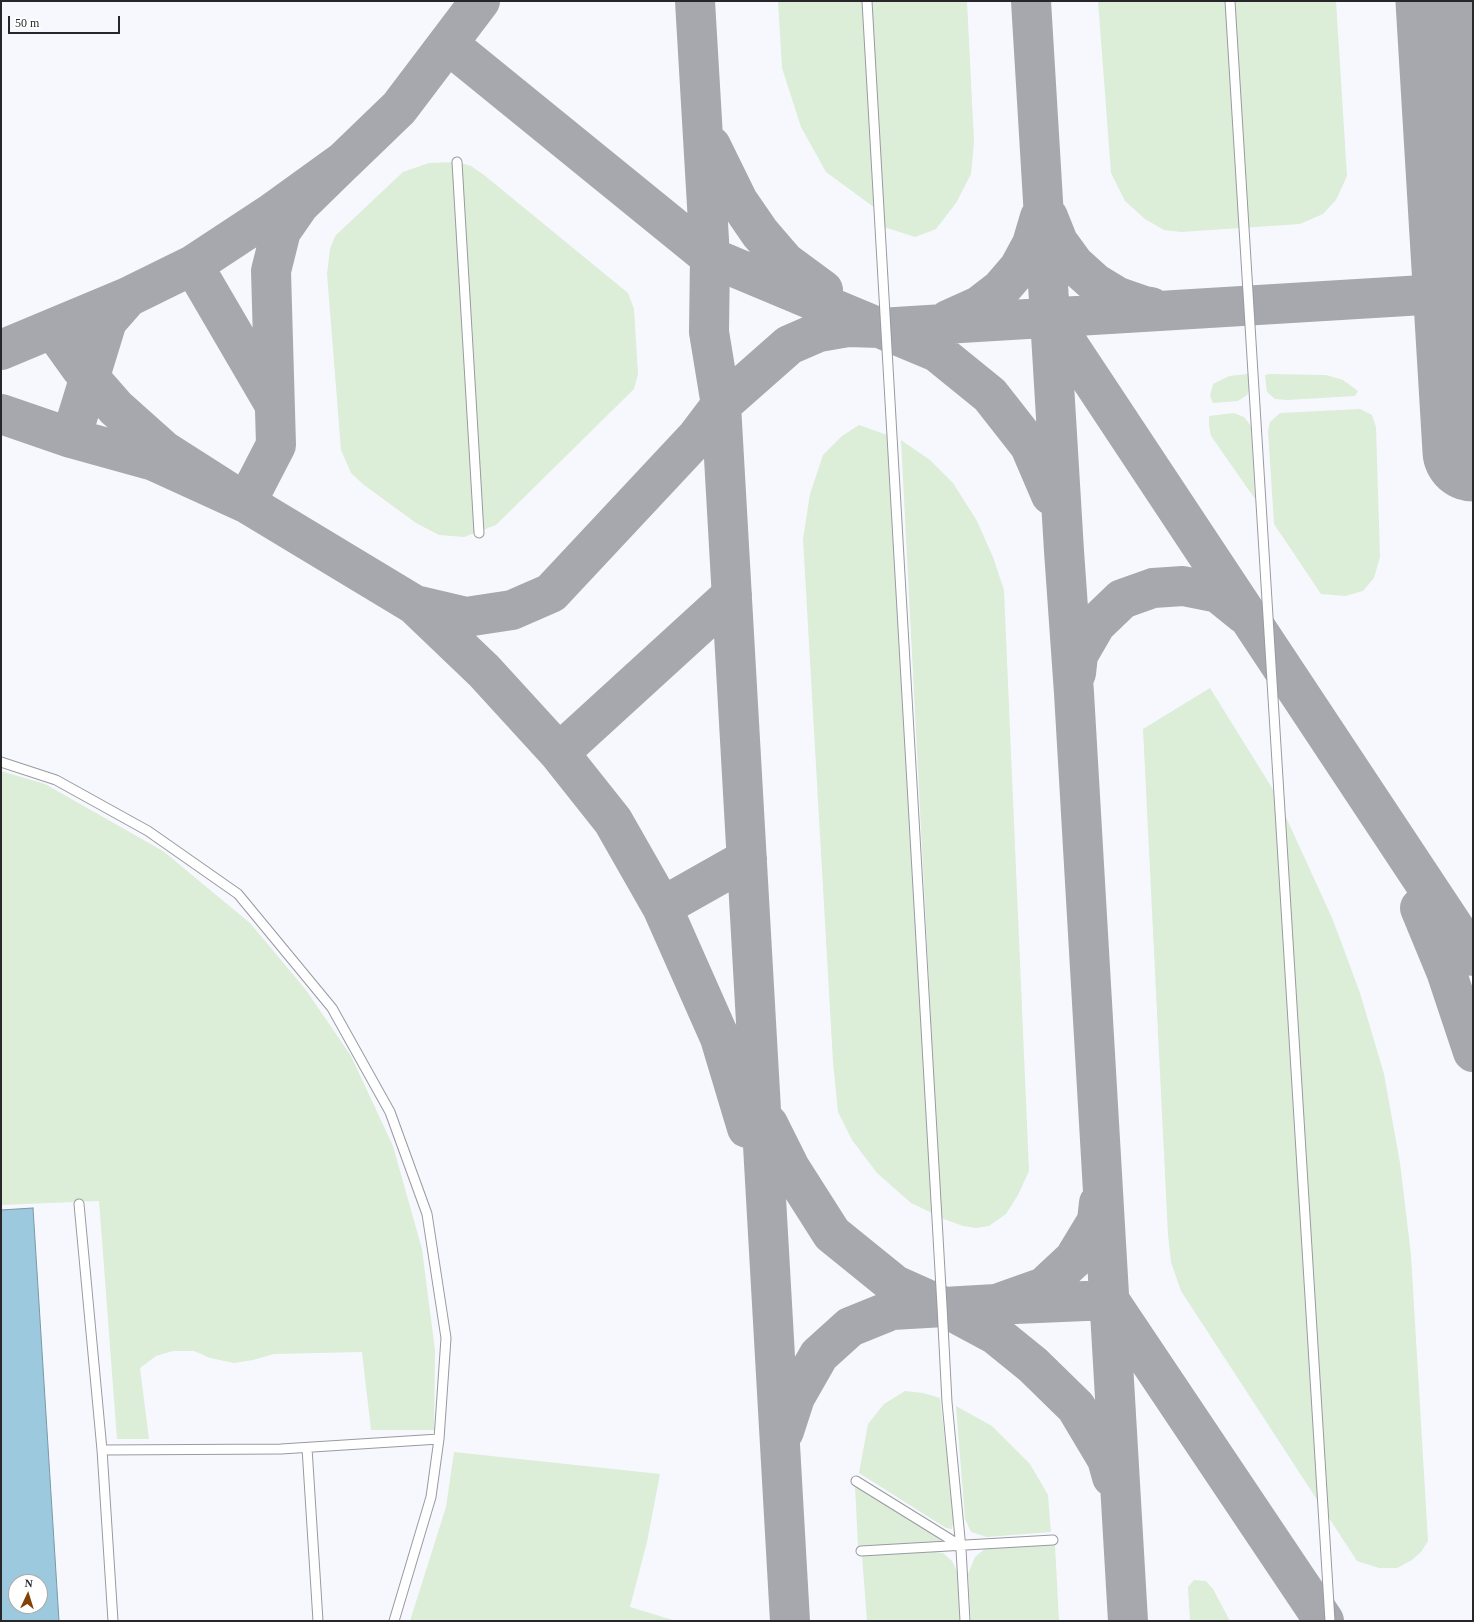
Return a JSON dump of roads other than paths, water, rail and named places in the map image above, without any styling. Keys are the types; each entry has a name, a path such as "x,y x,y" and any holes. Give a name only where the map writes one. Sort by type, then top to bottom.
{"lane":[{"path":"867,1 947,1402 961,1546 965,1621"},
{"path":"1230,1 1330,1621"},
{"path":"457,162 479,533"},
{"path":"1,762 56,780 135,823 238,894 332,1008 390,1112 427,1214 446,1338 439,1439 431,1497 395,1621"},
{"path":"79,1204 102,1450 113,1621"},
{"path":"102,1450 281,1450 439,1439"},
{"path":"307,1448 318,1621"},
{"path":"856,1481 961,1546"},
{"path":"861,1551 1053,1540"}],"water":[{"path":"33,1208 59,1621 1,1621 1,1210"}]}
